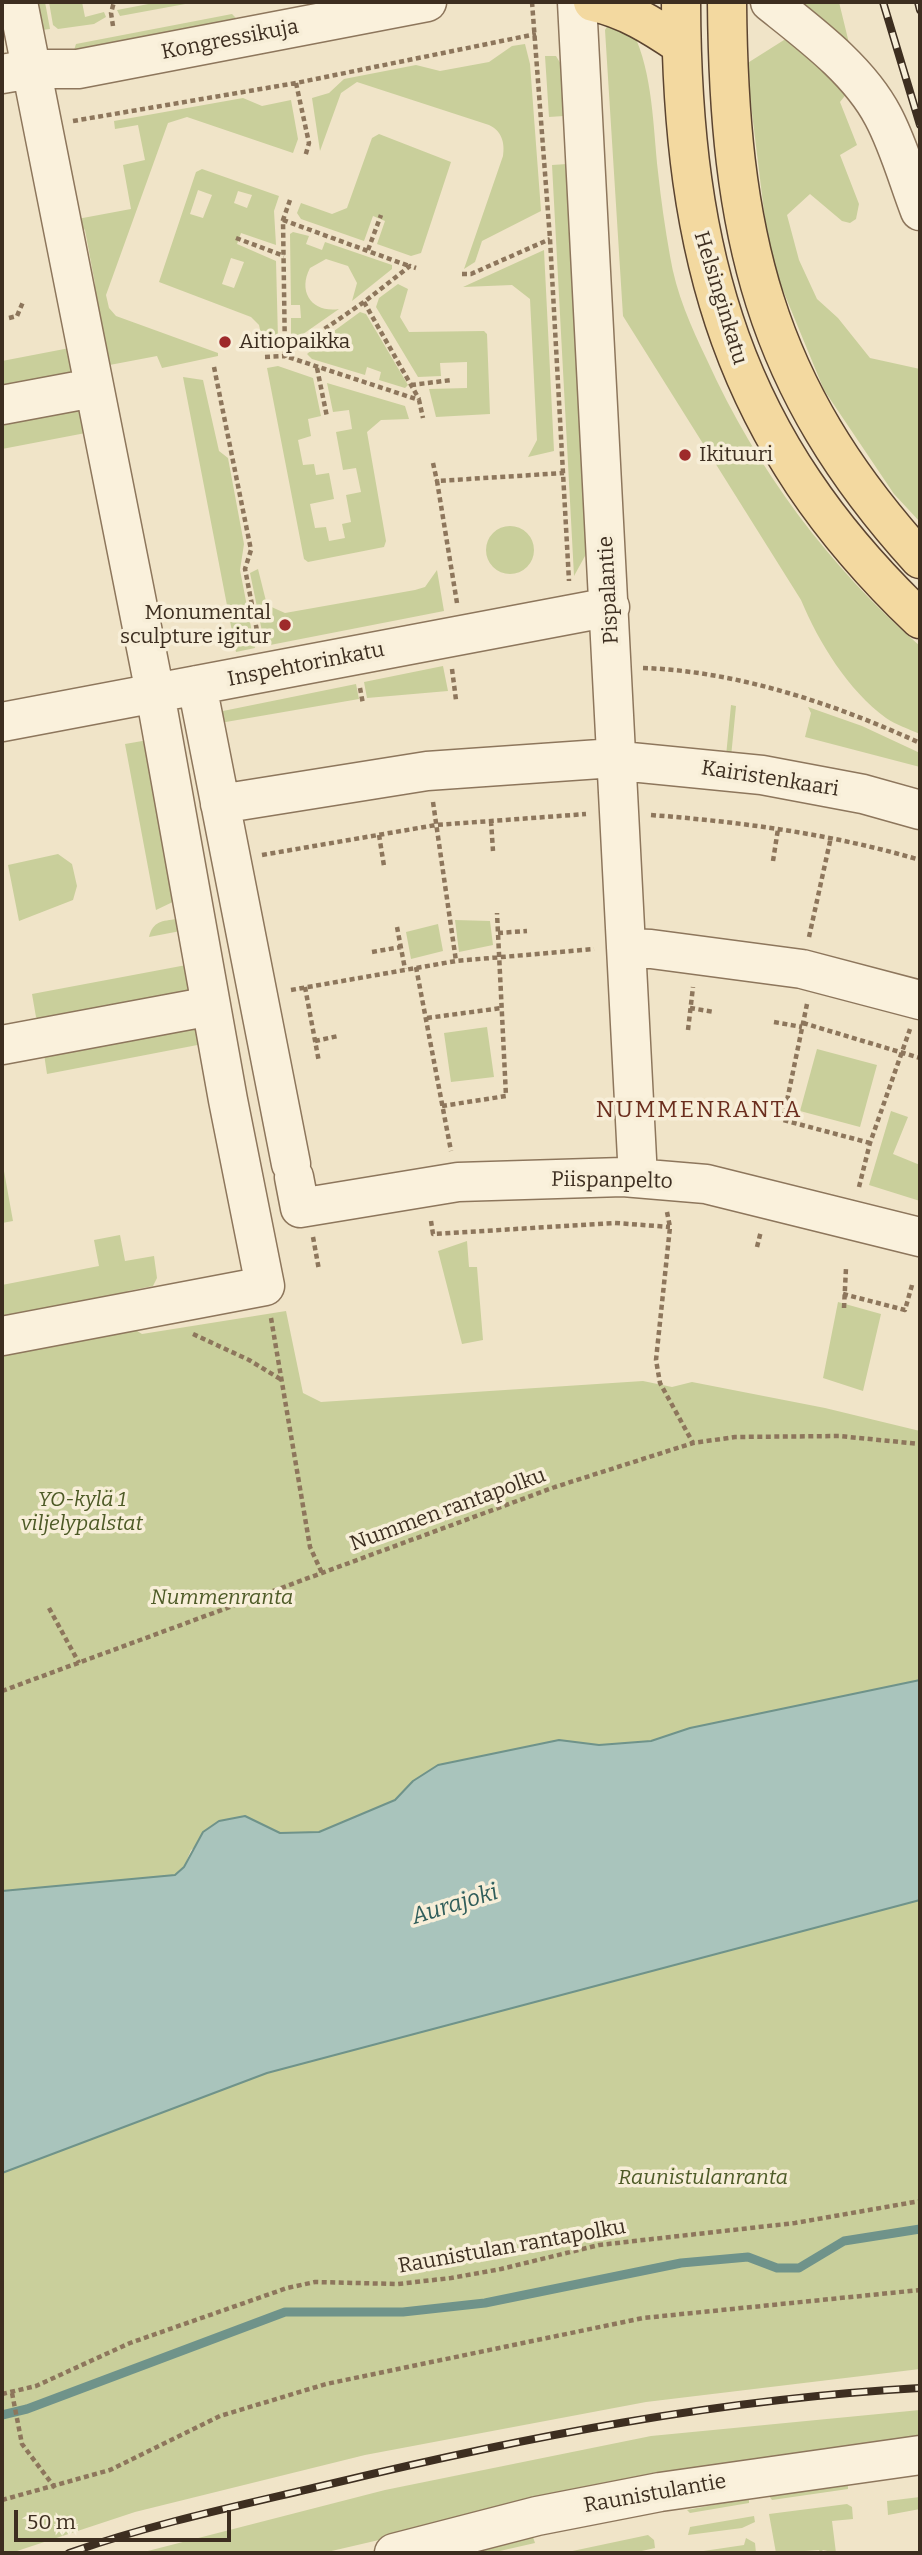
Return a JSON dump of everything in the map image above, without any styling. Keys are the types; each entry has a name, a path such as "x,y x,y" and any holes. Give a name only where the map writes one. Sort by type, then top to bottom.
{"main road":[{"path":"593,2 614,6 681,45"},
{"name":"Helsinginkatu","path":"681,2 681,45 689,148 699,231 724,324 742,372 768,427 796,474 835,528 883,584 920,619"},
{"name":"Helsinginkatu","path":"727,2 728,78 737,184 760,285 782,354 802,397 836,454 879,513 920,559"}],"street":[{"name":"Kongressikuja","path":"17,72 78,69 273,16 427,2"},
{"name":"Pispalantie","path":"577,2 626,948 650,1179"},
{"path":"770,2 808,32 874,102 890,131 920,211"},
{"path":"2,1336 265,1286 155,693 93,388 45,126 17,72 15,3"},
{"path":"2,405 93,388"},
{"name":"Inspehtorinkatu","path":"2,722 610,607"},
{"path":"197,685 299,1196"},
{"name":"Kairistenkaari","path":"220,804 427,771 618,759 762,775 863,794 920,810"},
{"path":"626,948 698,955 807,971 920,1000"},
{"path":"2,1045 211,1006"},
{"name":"Piispanpelto","path":"299,1196 442,1185 650,1179 706,1184 920,1237"},
{"name":"Raunistulantie","path":"394,2553 447,2547 537,2516 660,2492 920,2455"}],"path":[{"path":"113,26 111,13 114,2"},
{"path":"532,2 550,239 569,578"},
{"path":"45,126 296,83 536,34"},
{"path":"296,83 309,143 305,157"},
{"path":"285,356 283,220 290,200"},
{"path":"368,251 381,215"},
{"path":"283,220 413,267 285,356"},
{"path":"236,238 284,256"},
{"path":"462,274 471,274 550,239"},
{"path":"9,318 17,316 23,302"},
{"path":"364,302 419,400 422,418"},
{"path":"265,357 285,356 419,400"},
{"path":"214,367 251,550 245,569 261,653"},
{"path":"317,368 327,417"},
{"path":"411,385 452,380"},
{"path":"433,463 459,614"},
{"path":"437,481 564,473"},
{"path":"450,662 456,699"},
{"path":"639,668 678,669 769,689 834,708 920,744"},
{"path":"358,679 363,704"},
{"path":"427,771 456,961"},
{"path":"230,861 436,825 621,813 730,821 831,837 920,860"},
{"path":"491,821 493,851"},
{"path":"773,860 778,829"},
{"path":"379,835 384,866"},
{"path":"831,837 807,971 802,1025 783,1120 870,1143"},
{"path":"442,1106 506,1096 497,913"},
{"path":"397,927 405,969"},
{"path":"498,933 527,931"},
{"path":"372,952 401,947"},
{"path":"290,990 456,961 626,948"},
{"path":"688,1030 698,955"},
{"path":"416,967 442,1106 442,1185 433,1234 615,1223 670,1227"},
{"path":"304,988 319,1062"},
{"path":"852,1219 870,1143 920,1000"},
{"path":"427,1018 502,1008"},
{"path":"691,1008 714,1012"},
{"path":"775,1022 802,1025 903,1051 920,1058"},
{"path":"315,1041 338,1036"},
{"path":"650,1179 670,1227 656,1360 660,1383 693,1443"},
{"path":"299,1196 319,1270"},
{"path":"844,1308 846,1268"},
{"path":"843,1294 905,1310 912,1285"},
{"path":"265,1286 310,1547 322,1573"},
{"path":"166,1304 173,1324 249,1360 282,1381"},
{"name":"Nummen rantapolku","path":"2,1691 555,1488 693,1443 735,1437 839,1436 920,1444"},
{"path":"49,1608 55,1625 79,1663"},
{"name":"Raunistulan rantapolku","path":"2,2395 73,2370 130,2343 296,2286 315,2282 398,2284 451,2278 599,2245 795,2223 920,2201"},
{"path":"2,2500 55,2488 110,2470 220,2416 327,2384 643,2318 920,2290"},
{"path":"12,2393 23,2444 55,2488"}],"green space":[{"path":"34,2 45,2 50,29 42,30"},
{"path":"49,2 82,2 85,17 104,12 106,17 94,24 58,29 53,25"},
{"path":"159,2 196,2 120,16 117,10"},
{"path":"789,2 839,2 855,68"},
{"path":"232,14 238,20 74,50 76,44"},
{"path":"609,23 633,32 645,65 670,256 680,296 695,335 749,440 798,515 855,583 920,646 920,734 890,720 872,707 836,665 801,600 623,316 605,30"},
{"path":"800,38 851,88 840,102 857,145 840,155 859,204 856,219 850,223 842,221 810,194 787,215 799,260 817,299 838,318 870,358 920,369 920,522 894,494 824,390 782,288 768,244 746,64 784,40"},
{"path":"525,44 530,64 541,211 482,241 475,262 464,269 503,156 500,134 489,125 357,82 341,93 320,151 312,98 329,93 344,79 416,65 440,71 489,62 512,46"},
{"path":"545,56 556,56 562,66 564,116 549,117"},
{"path":"243,98 262,106 291,100 298,139 293,153 187,117 168,123 106,295 109,308 116,316 218,353 218,356 162,368 157,356 99,367 86,305 95,284 85,230 72,220 131,209 123,165 145,160 138,125 115,129 114,121"},
{"path":"379,134 451,162 421,253 411,256 377,244 385,221 373,216 364,241 301,219 297,213 301,203 332,214 347,208 372,138"},
{"path":"567,164 587,546 585,556 574,576 552,165"},
{"path":"202,169 279,196 274,211 276,245 241,233 237,244 276,261 278,339 264,347 259,325 251,317 159,282 196,172","holes":["198,190 212,195 203,218 190,214","238,191 252,195 247,208 234,203","231,258 244,262 234,288 222,284"]},
{"path":"293,232 309,236 306,244 322,250 325,242 392,265 392,269 352,301 357,283 348,266 326,259 310,268 305,286 310,299 322,308 339,309 296,339 291,336 291,318 301,318 300,305 291,305 290,234"},
{"path":"544,250 554,451 528,457 537,440 530,299 512,285 463,287"},
{"path":"398,284 408,289 400,317 409,332 484,331 487,334 490,414 436,417 429,389 467,388 467,362 440,363 441,376 418,377 376,307 379,298"},
{"path":"360,312 366,314 408,385 405,388 379,380 381,372 367,367 365,375 312,359 307,354 324,339 330,345 339,339 334,331"},
{"path":"80,346 85,373 2,397 2,361"},
{"path":"278,366 313,378 321,416 308,419 311,436 298,440 303,465 314,464 316,475 329,473 334,499 310,504 315,528 326,527 329,541 345,538 342,524 351,522 346,495 361,492 356,468 343,470 336,432 352,429 349,410 333,412 327,383 405,406 409,419 381,420 367,432 386,541 384,547 308,562 304,559 267,368"},
{"path":"183,377 203,380 219,451 228,458 244,544 240,570 255,648 236,652"},
{"path":"77,399 96,431 2,449 2,412"},
{"path":"510,526 527,533 534,550 527,567 510,574 493,567 486,550 493,533"},
{"path":"258,569 267,605 285,613 415,590 425,587 437,570 444,611 265,646 250,573"},
{"path":"443,666 448,691 367,698 364,682"},
{"path":"356,684 359,699 220,723 218,712"},
{"path":"731,705 736,706 731,757 726,756"},
{"path":"808,707 862,726 920,753 920,767 805,737 811,713"},
{"path":"148,740 179,899 156,910 125,744"},
{"path":"58,854 72,864 77,886 73,900 19,921 8,865"},
{"path":"177,919 191,929 149,937 156,925"},
{"path":"455,920 490,921 493,945 459,952"},
{"path":"438,924 443,951 411,959 406,932"},
{"path":"197,963 194,996 44,1024 36,1017 32,994"},
{"path":"191,1014 213,1042 47,1074 44,1054"},
{"path":"487,1027 494,1077 451,1082 444,1033"},
{"path":"817,1049 877,1065 860,1127 800,1111"},
{"path":"891,1111 908,1117 893,1154 920,1165 920,1201 869,1185"},
{"path":"2,1160 13,1221 2,1223"},
{"path":"120,1235 125,1261 154,1256 157,1278 153,1286 128,1291 122,1304 2,1324 2,1285 99,1266 94,1240"},
{"path":"467,1241 469,1267 477,1267 483,1340 462,1344 438,1251"},
{"path":"838,1302 881,1314 863,1391 823,1378"},
{"name":"Nummenranta","path":"286,1311 303,1393 321,1402 643,1381 672,1387 692,1382 825,1408 920,1431 920,1680 690,1728 651,1741 599,1745 559,1740 439,1765 413,1781 395,1800 320,1832 280,1833 245,1816 191,1850 184,1867 175,1875 2,1891 2,1356 129,1326 142,1334"},
{"name":"Raunistulanranta","path":"920,1835 920,2369 646,2402 365,2455 135,2512 11,2553 2,2553 2,2173 250,2079 262,2053"},
{"path":"920,2410 920,2442 594,2490 323,2553 140,2553 385,2490 651,2436"},
{"path":"848,2484 848,2489 772,2500 769,2496"},
{"path":"920,2497 920,2509 888,2515 887,2501"},
{"path":"749,2498 749,2503 690,2513 687,2510"},
{"path":"847,2504 852,2507 853,2519 832,2521 836,2553 823,2550 820,2553 819,2550 776,2553 769,2514"},
{"path":"754,2516 755,2522 742,2528 688,2535 690,2527"},
{"path":"648,2535 654,2540 655,2548 633,2553 563,2553"},
{"path":"533,2537 535,2543 491,2553 469,2553"},
{"path":"746,2538 755,2543 756,2553 690,2553 744,2545"}],"water":[{"name":"Aurajoki","path":"920,1680 920,1900 267,2073 2,2173 2,1891 175,1875 184,1867 203,1832 219,1821 245,1816 280,1833 319,1832 395,1800 413,1781 438,1765 559,1740 599,1745 651,1741 690,1728"}],"waterway":[{"path":"2,2415 27,2409 285,2312 403,2312 485,2303 681,2263 748,2257 777,2268 799,2268 844,2241 920,2229"}],"railway":[{"path":"883,2 920,125"},
{"path":"918,2 920,10"},
{"path":"69,2553 198,2515 550,2436 771,2401 920,2388"}],"place":[{"name":"Aitiopaikka","path":"225,342"},
{"name":"Ikituuri","path":"685,455"},
{"name":"Monumental sculpture igitur","path":"285,625"}],"district":[{"name":"NUMMENRANTA","path":"699,1111"}],"park label":[{"name":"YO-kylä 1 viljelypalstat","path":"82,1512"}]}
